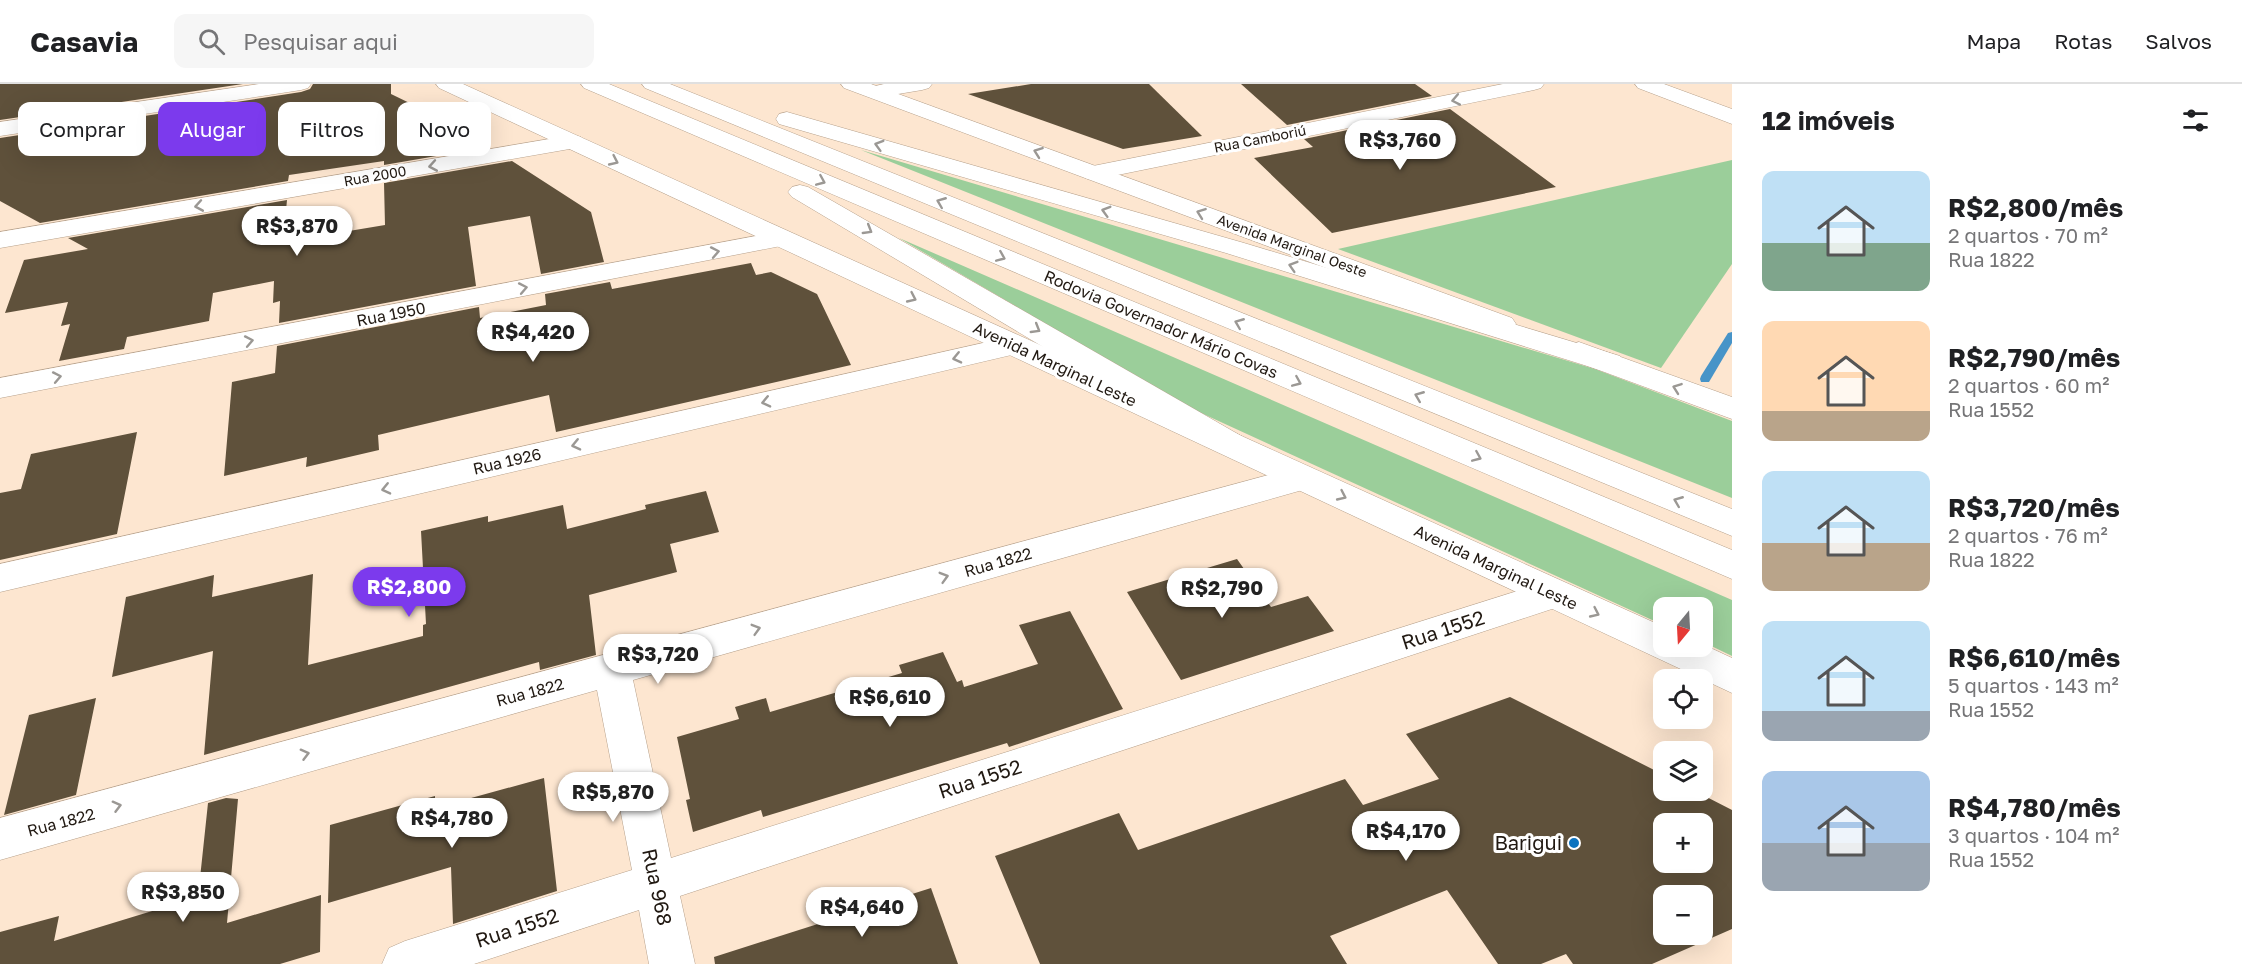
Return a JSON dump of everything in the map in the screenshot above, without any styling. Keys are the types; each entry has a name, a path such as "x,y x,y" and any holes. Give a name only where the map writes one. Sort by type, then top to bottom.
{"main road":[{"path":"0,129 301,84"},
{"name":"Avenida Marginal Leste","path":"447,84 1653,639"},
{"name":"Rodovia Governador Mário Covas","path":"591,84 642,93 1732,523"},
{"path":"659,84 1235,248 1610,363"},
{"name":"Avenida Marginal Oeste","path":"852,84 1732,408"},
{"path":"874,92 922,84"},
{"name":"Rua Camboriú","path":"1092,173 1534,84"},
{"path":"1645,84 1732,117"},
{"path":"1686,84 1732,101"},
{"path":"642,93 831,208 1232,445"},
{"name":"Rodovia Governador Mário Covas","path":"642,93 1732,565"},
{"name":"Rua 2000","path":"0,240 573,142"},
{"name":"Rua 1950","path":"0,388 782,239"},
{"name":"Rua 1926","path":"0,578 1014,345"},
{"name":"Rua 1822","path":"0,839 1302,478"},
{"name":"Rua 1552","path":"405,964 1555,594"},
{"path":"1692,657 1732,676"},
{"name":"Rua 968","path":"612,670 672,964"}],"green space":[{"path":"861,150 1595,369 1732,421 1732,498"},
{"path":"1732,160 1732,264 1661,368 1338,249"},
{"path":"899,238 1732,600 1732,656 1713,647 1713,597 1653,597 1653,620 1188,407"}],"building":[{"path":"0,84 243,84 122,102 18,102 18,117 0,120"},
{"path":"313,84 391,84 391,94 408,102 397,102 397,156 436,156 384,165 384,161 289,175 288,181 40,223 0,201 0,138 18,135 18,156 146,156 146,116 158,114 158,156 266,156 266,102 236,102 310,89"},
{"path":"1031,84 1149,84 1202,136 1123,149 968,94"},
{"path":"1241,84 1415,84 1432,96 1287,125"},
{"path":"1450,109 1556,187 1332,233 1254,158 1313,147 1304,139"},
{"path":"512,161 591,212 604,262 541,274 530,216 468,227 476,286 279,323 280,301 273,303 274,281 213,293 209,321 127,337 124,349 59,361 70,324 61,326 68,302 5,313 24,260 88,249 68,238 287,200 283,242 385,225 384,183"},
{"path":"751,263 756,275 771,272 817,294 851,365 556,432 549,395 378,435 379,450 306,467 307,457 224,476 232,382 275,373 277,346 479,307 480,318 546,305 545,294 610,282 612,289"},
{"path":"137,432 117,534 0,560 0,493 21,489 31,454"},
{"path":"706,491 719,532 670,544 677,572 589,595 596,655 540,670 539,662 204,755 213,651 112,677 126,597 214,575 212,597 313,574 308,665 423,636 423,625 426,624 421,531 488,516 488,522 563,505 567,529 646,509 645,505"},
{"path":"1237,559 1271,607 1308,596 1334,631 1181,680 1127,592"},
{"path":"1070,611 1123,709 1009,747 1007,743 763,817 761,810 693,832 686,800 690,799 677,737 739,719 735,707 766,698 770,712 902,673 899,665 943,652 957,682 962,680 964,687 1038,664 1019,625"},
{"path":"1510,697 1653,769 1653,801 1713,800 1732,810 1732,929 1713,937 1713,885 1653,885 1653,945 1695,945 1652,964 1573,964 1566,954 1541,964 1498,964 1447,890 1330,936 1347,964 1040,964 995,856 1119,813 1138,850 1345,779 1363,805 1439,779 1406,734"},
{"path":"96,698 76,795 4,815 29,715"},
{"path":"544,778 557,891 453,924 451,867 328,903 330,825 435,796 435,808"},
{"path":"226,798 238,799 227,923 321,895 320,952 280,964 0,964 0,932 59,916 54,941 198,897 208,803"},
{"path":"931,888 958,964 715,964 714,957"}],"waterway":[{"path":"1705,379 1732,335"}],"place":[{"name":"Barigui","path":"1574,843"}]}
